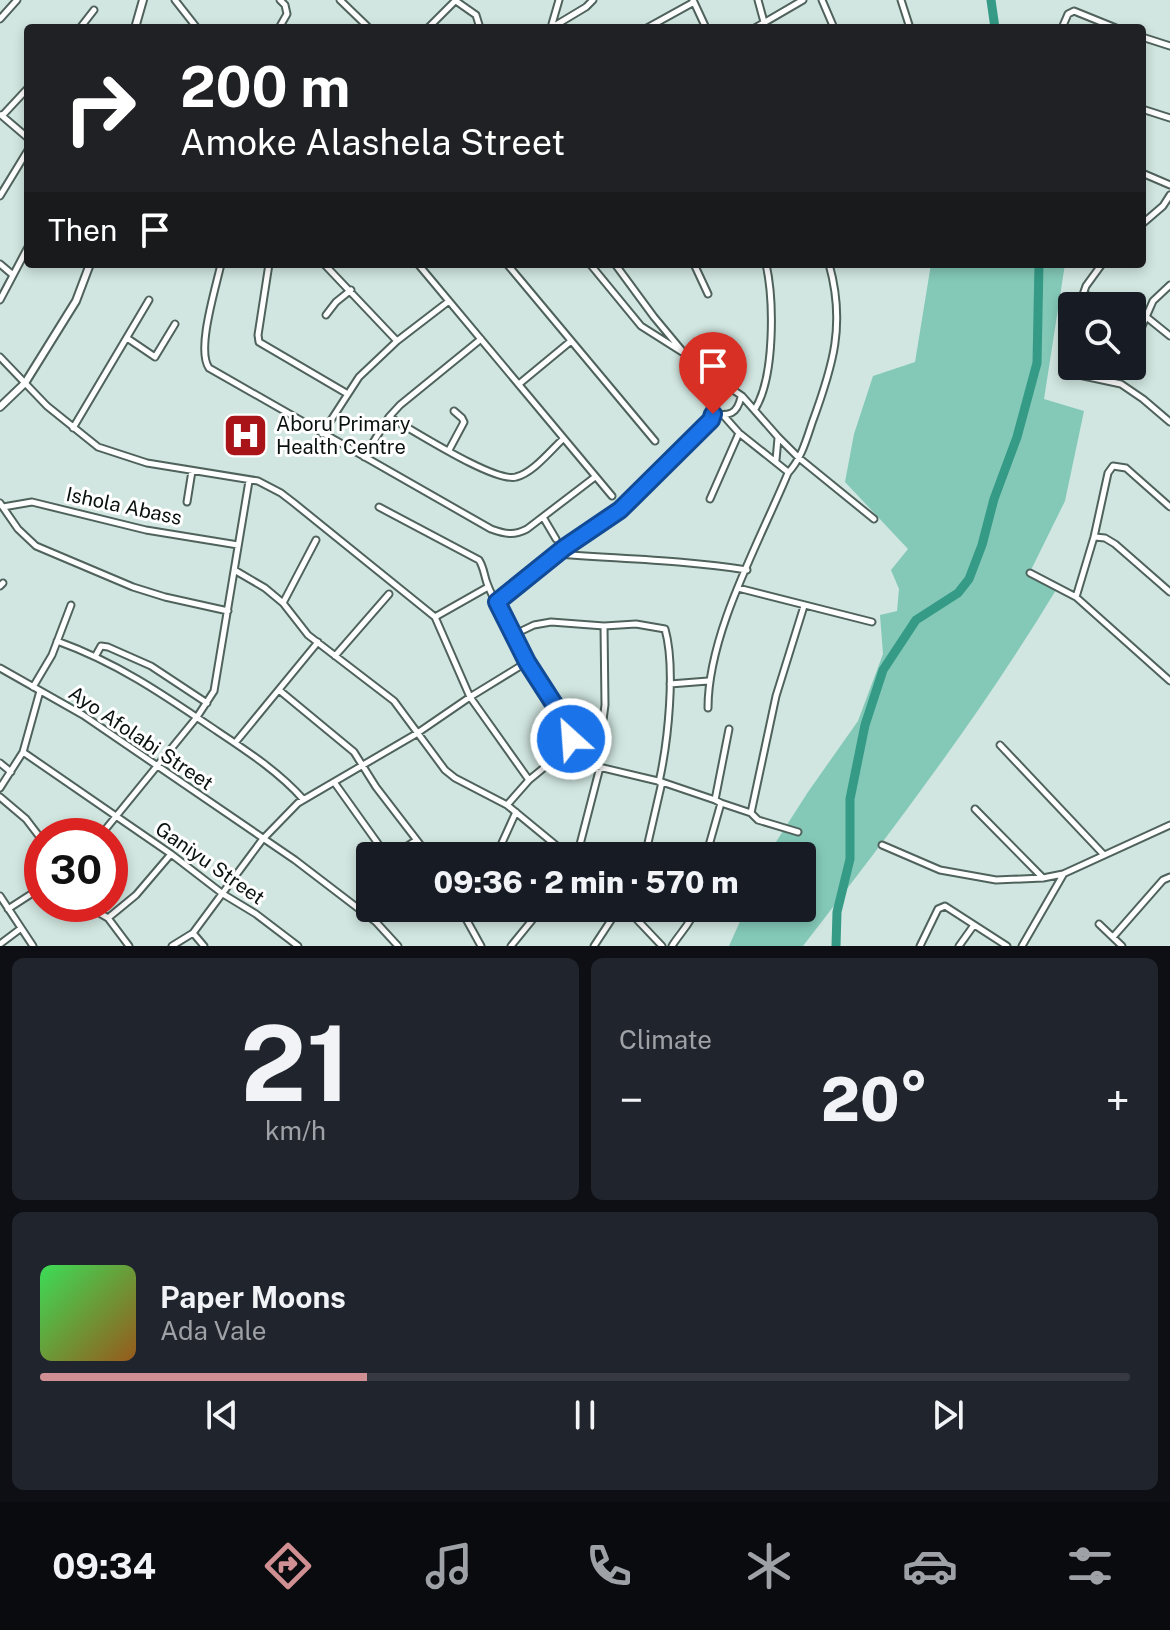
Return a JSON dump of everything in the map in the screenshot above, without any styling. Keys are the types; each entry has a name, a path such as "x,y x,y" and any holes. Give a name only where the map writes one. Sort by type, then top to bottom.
{"street":[{"path":"0,19 17,0"},
{"path":"136,24 143,0"},
{"path":"175,0 194,24"},
{"path":"280,0 287,14 281,24"},
{"path":"340,0 365,24"},
{"path":"432,24 455,0 476,15 479,24"},
{"path":"553,24 559,0"},
{"path":"556,24 593,0"},
{"path":"758,0 764,22"},
{"path":"761,24 803,0"},
{"path":"822,0 832,24"},
{"path":"901,0 909,24"},
{"path":"654,24 694,1 704,24"},
{"path":"83,24 94,10"},
{"path":"1064,24 1071,12 1105,24"},
{"path":"1146,38 1170,46"},
{"path":"24,92 1,115 24,135"},
{"path":"1146,110 1170,118"},
{"path":"0,196 24,157"},
{"path":"1146,175 1170,185"},
{"path":"1146,221 1163,206 1170,195"},
{"path":"0,300 24,254"},
{"path":"0,264 13,275"},
{"path":"0,407 25,383 76,301 88,268"},
{"path":"220,268 206,335 205,363 209,368 491,529 516,535 595,477"},
{"path":"268,268 259,342 346,393"},
{"path":"328,268 397,341"},
{"path":"421,268 612,496"},
{"path":"510,268 655,441"},
{"path":"593,268 641,326 683,353"},
{"path":"618,268 699,371 742,396 799,458 874,519"},
{"path":"696,268 708,294"},
{"path":"755,409 763,397 771,347 767,268"},
{"path":"708,708 708,681 738,588 788,473 799,458 833,362 837,299 830,268"},
{"path":"1084,292 1099,268"},
{"path":"1146,312 1158,294 1170,285"},
{"path":"326,315 351,290"},
{"path":"73,428 149,300"},
{"path":"322,434 359,377 397,341 449,301"},
{"path":"649,330 654,317"},
{"path":"1146,317 1170,336"},
{"path":"127,338 155,357 175,324"},
{"path":"364,457 389,417 431,378 481,339"},
{"path":"519,384 571,341"},
{"path":"0,357 73,428 108,451 147,463 258,481 281,493 435,617 470,697 529,780"},
{"path":"497,602 557,554 620,510 711,420 713,414 699,371"},
{"path":"1102,380 1121,384 1170,422"},
{"path":"713,414 734,413 742,396"},
{"path":"449,450 464,422 454,411"},
{"path":"723,415 739,433 788,473"},
{"path":"389,417 508,478 523,475 563,439"},
{"path":"710,499 739,433"},
{"path":"776,461 778,437"},
{"path":"1076,597 1094,537 1108,473 1113,466 1126,468 1170,507"},
{"path":"187,502 192,471"},
{"path":"116,817 197,717 216,684 249,481"},
{"name":"Ishola Abass","path":"2,505 32,502 146,530 238,545"},
{"path":"2,505 18,529 36,546 133,587 228,611"},
{"path":"379,507 479,560 483,565 488,587 527,662 554,704 578,761"},
{"path":"543,517 556,539"},
{"path":"1094,537 1105,538 1115,544 1169,587"},
{"path":"283,603 316,540"},
{"path":"557,554 641,561 694,561 747,570"},
{"path":"236,571 265,588 283,603 303,630 394,701 416,734 455,778 507,805 552,842"},
{"path":"1030,573 1076,597 1170,681"},
{"path":"435,617 488,587"},
{"path":"738,588 872,622"},
{"path":"335,656 389,594"},
{"path":"33,687 57,641 71,605"},
{"path":"751,813 776,696 804,606"},
{"path":"513,635 534,625 551,622 604,626 636,624 665,629 670,684 666,746 648,842"},
{"path":"580,842 599,766 605,705 604,626"},
{"path":"57,641 96,655 155,688 235,743 291,785 303,799"},
{"path":"235,743 318,642"},
{"path":"96,655 101,646 108,647 151,666 207,703"},
{"path":"172,946 193,933 262,840 303,799 416,734 527,662"},
{"name":"Ayo Afolabi Street","path":"0,668 83,715 350,900 398,946"},
{"path":"670,684 708,681"},
{"path":"279,690 354,752 415,841 393,855 384,852 334,782"},
{"path":"0,788 23,752 40,691"},
{"path":"709,842 729,729"},
{"path":"1000,745 1104,855"},
{"name":"Ganiyu Street","path":"23,752 298,946"},
{"path":"507,805 529,780 557,757 660,782 798,832"},
{"path":"0,763 11,772"},
{"path":"0,797 25,818"},
{"path":"975,809 1043,878"},
{"path":"502,842 516,812"},
{"path":"882,845 940,870 996,880 1043,878 1063,874 1170,825"},
{"path":"128,902 171,854"},
{"path":"1022,946 1063,874"},
{"path":"1113,937 1163,880 1170,877"},
{"path":"0,896 33,946"},
{"path":"8,909 24,899"},
{"path":"920,946 940,907 945,906 1007,946"},
{"path":"111,922 129,946"},
{"path":"468,922 481,946"},
{"path":"511,946 531,922"},
{"path":"594,946 610,922"},
{"path":"639,922 662,946"},
{"path":"672,946 690,922"},
{"path":"1099,924 1122,946"},
{"path":"959,946 974,925"},
{"path":"0,944 20,929"},
{"path":"193,933 204,946"}],"green space":[{"path":"930,268 1064,268 1061,292 1058,292 1044,399 1084,411 1065,501 1030,572 1056,590 966,727 803,946 729,946 740,922 816,922 816,842 776,842 858,721 883,654 880,615 897,611 899,589 891,570 908,549 845,482 854,434 873,376 915,362"}],"waterway":[{"path":"991,0 994,24"},
{"path":"836,946 837,912 850,859 850,799 865,725 883,670 916,620 958,593 969,579 982,545 1037,363 1039,268"}],"place":[{"name":"Aboru Primary Health Centre","path":"245,435"}],"route":[{"path":"571,739 497,602 564,548 620,510 676,457 713,414"}]}
